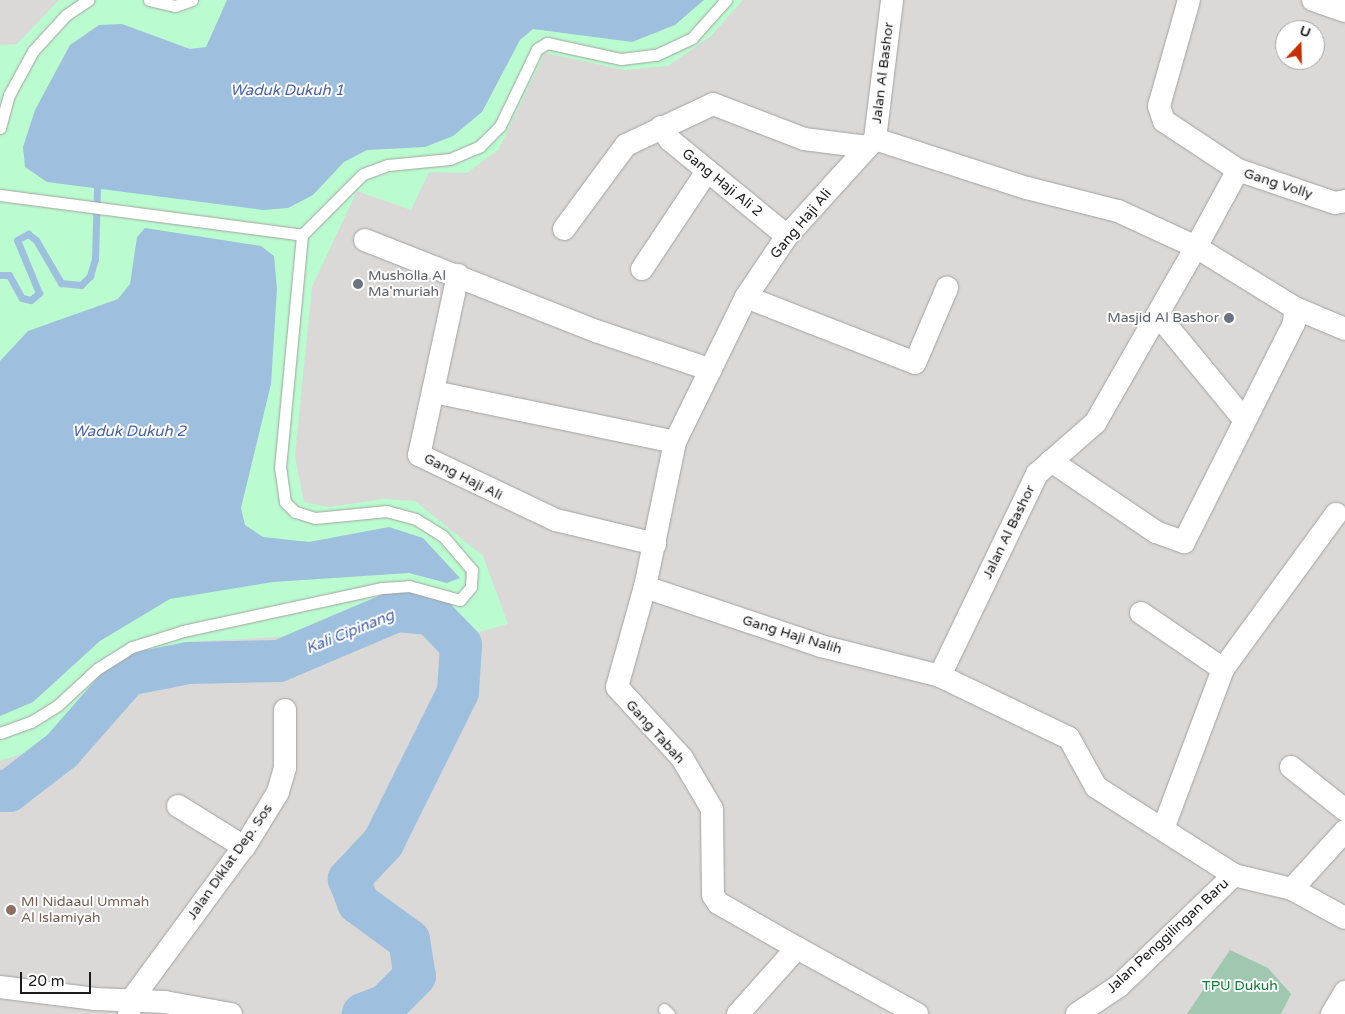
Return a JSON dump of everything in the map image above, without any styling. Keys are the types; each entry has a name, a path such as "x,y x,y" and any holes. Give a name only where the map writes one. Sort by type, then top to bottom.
{"street":[{"name":"Jalan Al Bashor","path":"892,0 871,143 1027,188 1118,211 1196,246 1095,423 1037,474 1018,509 940,676"},
{"path":"1189,0 1159,114 1189,140 1238,170"},
{"path":"1313,0 1345,11"},
{"path":"564,229 626,145 717,104 804,140 871,143"},
{"name":"Gang Haji Ali 2","path":"661,128 670,140 787,236"},
{"name":"Gang Haji Ali","path":"646,587 675,442 746,296 787,236 871,143"},
{"name":"Gang Volly","path":"1196,246 1238,170 1335,203 1345,201"},
{"path":"642,269 707,171"},
{"path":"365,240 458,274 596,331 711,370"},
{"path":"1196,246 1296,308 1345,329"},
{"name":"Gang Haji Ali","path":"458,274 419,455 556,520 655,544"},
{"path":"746,296 915,363 947,288"},
{"path":"1050,461 1156,532 1180,543 1243,418 1294,323 1296,308"},
{"path":"1158,315 1243,418"},
{"path":"434,392 675,442"},
{"path":"1163,829 1223,669 1336,514"},
{"name":"Gang Haji Nalih","path":"646,587 821,646 940,676"},
{"name":"Gang Tabah","path":"646,587 617,687 682,758 712,809 713,895 718,903 797,948"},
{"path":"1141,613 1223,669"},
{"path":"940,676 1069,738 1096,787 1234,875 1292,889 1345,918"},
{"name":"Jalan Diklat Dep. Sos","path":"130,1006 244,847 278,792 285,768 285,710"},
{"path":"1291,767 1345,810"},
{"path":"178,806 244,847"},
{"path":"1292,889 1345,831"},
{"name":"Jalan Penggilingan Baru","path":"1077,1014 1119,986 1234,875"},
{"path":"738,1014 797,948 917,1014"},
{"path":"0,987 95,999 130,1006 231,1014"},
{"path":"1332,1014 1345,992"}],"lane":[{"path":"0,128 9,95 33,51 66,15 88,0"},
{"path":"150,0 175,6 192,0"},
{"path":"0,733 31,722 58,705 97,669 132,647 182,631 382,588 409,586 460,600 471,587 472,570 443,536 416,518 387,511 315,518 295,512 285,502 280,468 302,235 363,174 388,165 450,159 480,146 500,126 537,49 547,43 621,59 656,55 692,38 726,0"},
{"path":"0,195 302,235"}],"shaded area":[{"path":"0,0 1345,0 1345,1014 0,1014"}],"green space":[{"path":"59,0 743,0 711,36 668,66 625,70 545,53 499,149 467,173 429,172 411,210 357,191 312,287 295,456 304,502 329,507 382,499 415,501 483,556 508,624 468,635 450,609 411,592 296,636 186,642 137,657 105,677 34,750 0,761 0,45 17,44"},
{"name":"TPU Dukuh","path":"1230,950 1268,968 1291,994 1281,1014 1187,1014"}],"water":[{"name":"Waduk Dukuh 1","path":"227,0 704,0 675,25 632,42 533,29 520,40 482,112 453,136 425,147 367,150 344,162 313,195 288,208 263,210 47,182 25,167 23,147 35,110 70,45 99,25 122,24 190,49 206,47"},
{"name":"Waduk Dukuh 2","path":"145,228 261,246 274,256 277,289 271,384 241,508 245,525 263,537 309,542 389,527 423,538 460,578 447,583 409,573 273,582 170,599 100,641 33,702 0,716 0,361 28,331 118,299 130,284 137,237"}],"waterway":[{"path":"0,275 9,275 22,298 31,300 39,293 17,240 28,234 36,240 61,283 81,285 90,276 95,259 97,189"},
{"name":"Kali Cipinang","path":"0,791 9,791 62,750 128,675 188,663 279,661 397,611 431,614 461,645 458,692 383,843 349,879 358,903 409,940 415,976 386,1005 363,1014"}],"place":[{"name":"Musholla Al Ma'muriah","path":"358,284"},
{"name":"Masjid Al Bashor","path":"1229,318"},
{"name":"MI Nidaaul Ummah Al Islamiyah","path":"11,910"}]}
